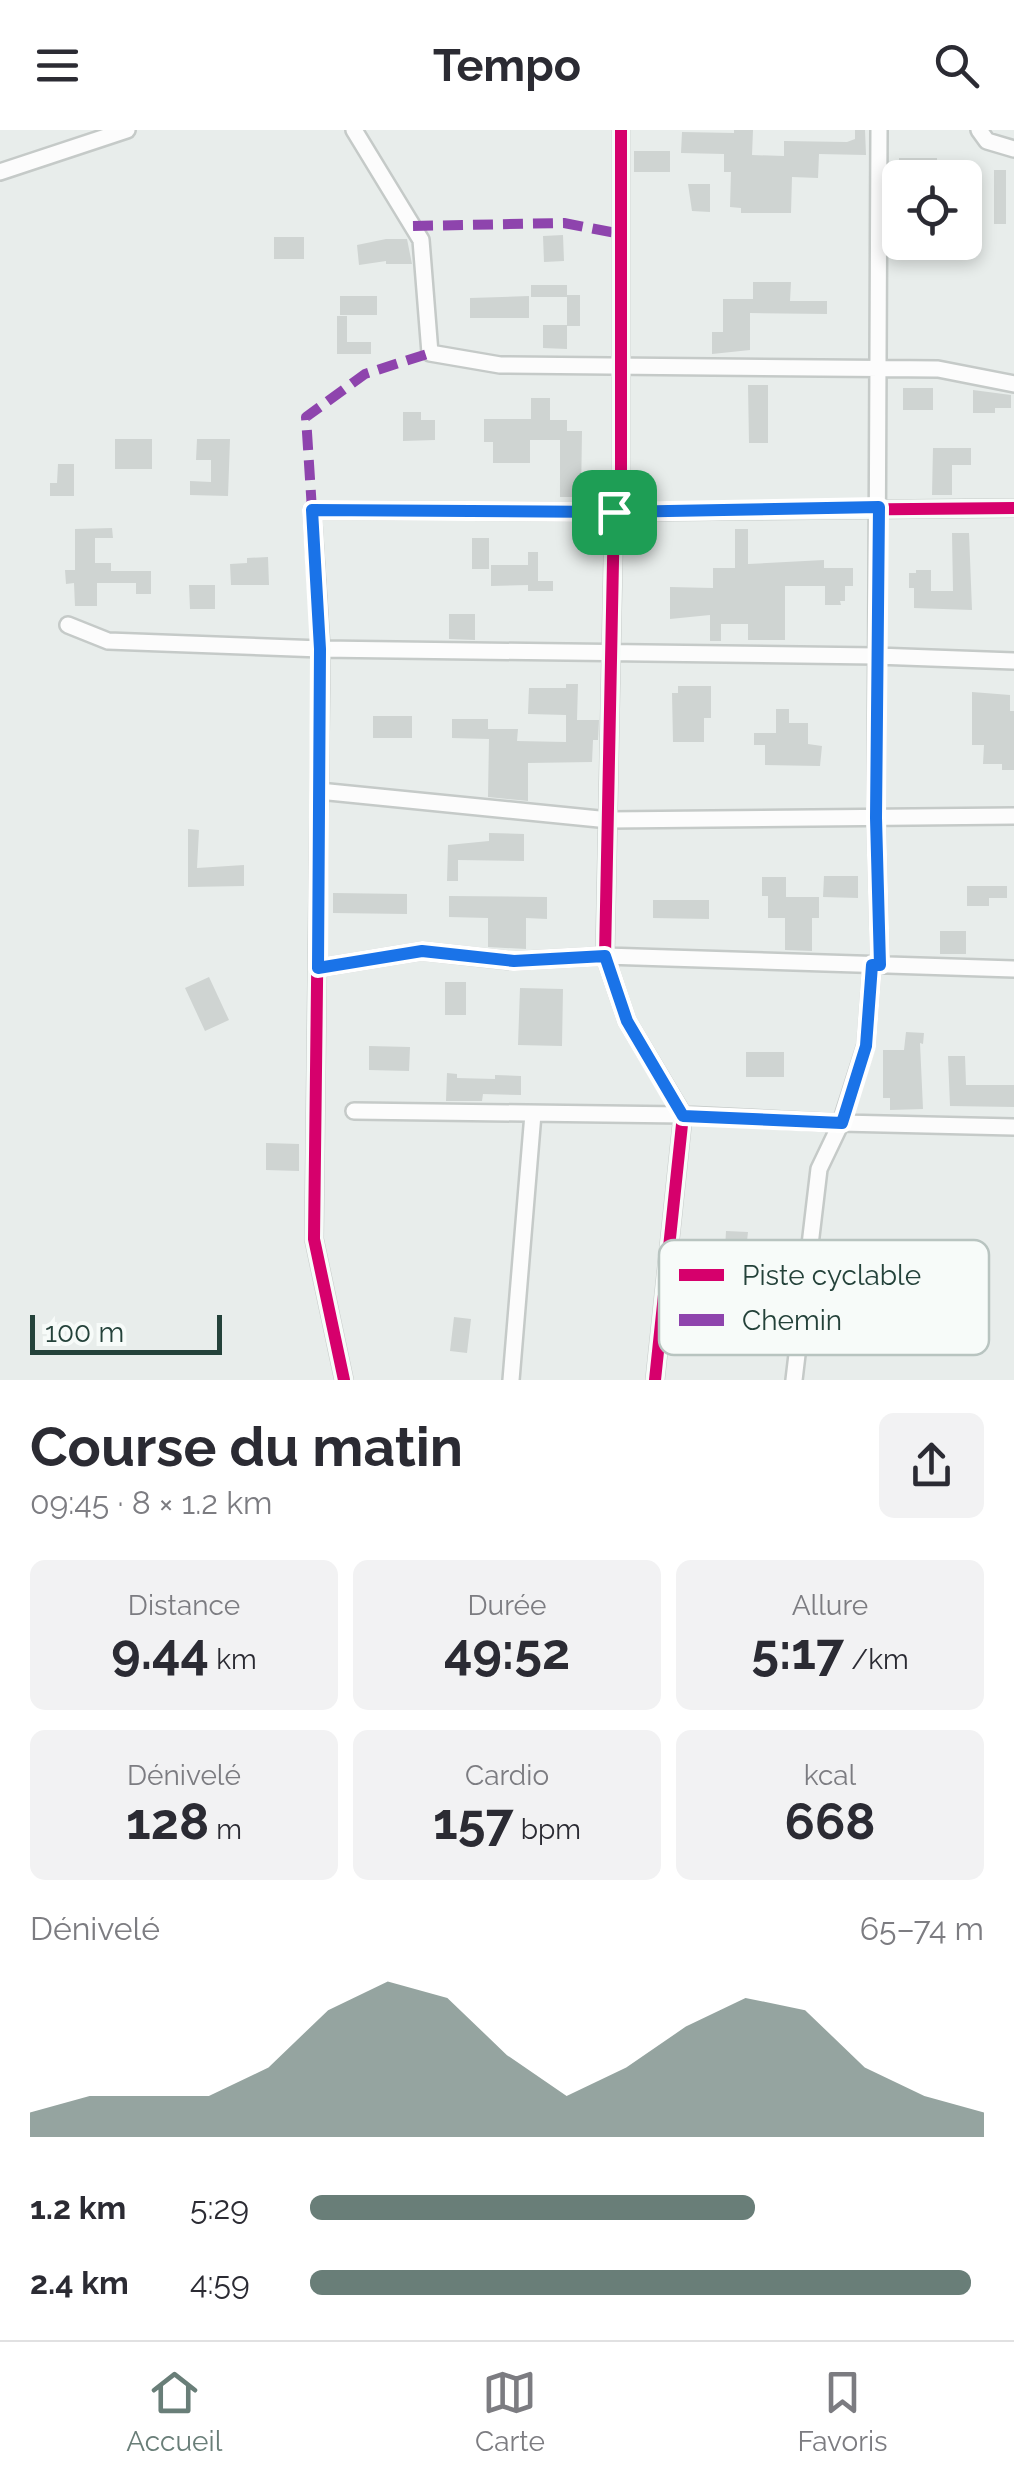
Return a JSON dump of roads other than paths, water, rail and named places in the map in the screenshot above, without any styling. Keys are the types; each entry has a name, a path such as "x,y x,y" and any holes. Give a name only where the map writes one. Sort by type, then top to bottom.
{"street":[{"path":"0,172 127,130"},
{"path":"354,130 422,240 430,353 500,365 938,369 1014,384"},
{"path":"621,130 621,478 614,512 609,654 605,956 627,1021 683,1116 669,1240"},
{"path":"811,1240 819,1169 842,1123 866,1046 876,965 879,130"},
{"path":"979,130 987,141 1014,149"},
{"path":"344,1380 314,1239 320,649 312,510 1014,508"},
{"path":"68,625 108,641 320,649 876,656 1014,662"},
{"path":"319,791 609,820 1014,816"},
{"path":"318,968 422,951 514,961 605,956 1014,969"},
{"path":"354,1112 1014,1126"},
{"path":"511,1380 533,1114"},
{"path":"654,1380 659,1334"},
{"path":"794,1380 797,1355"}]}
